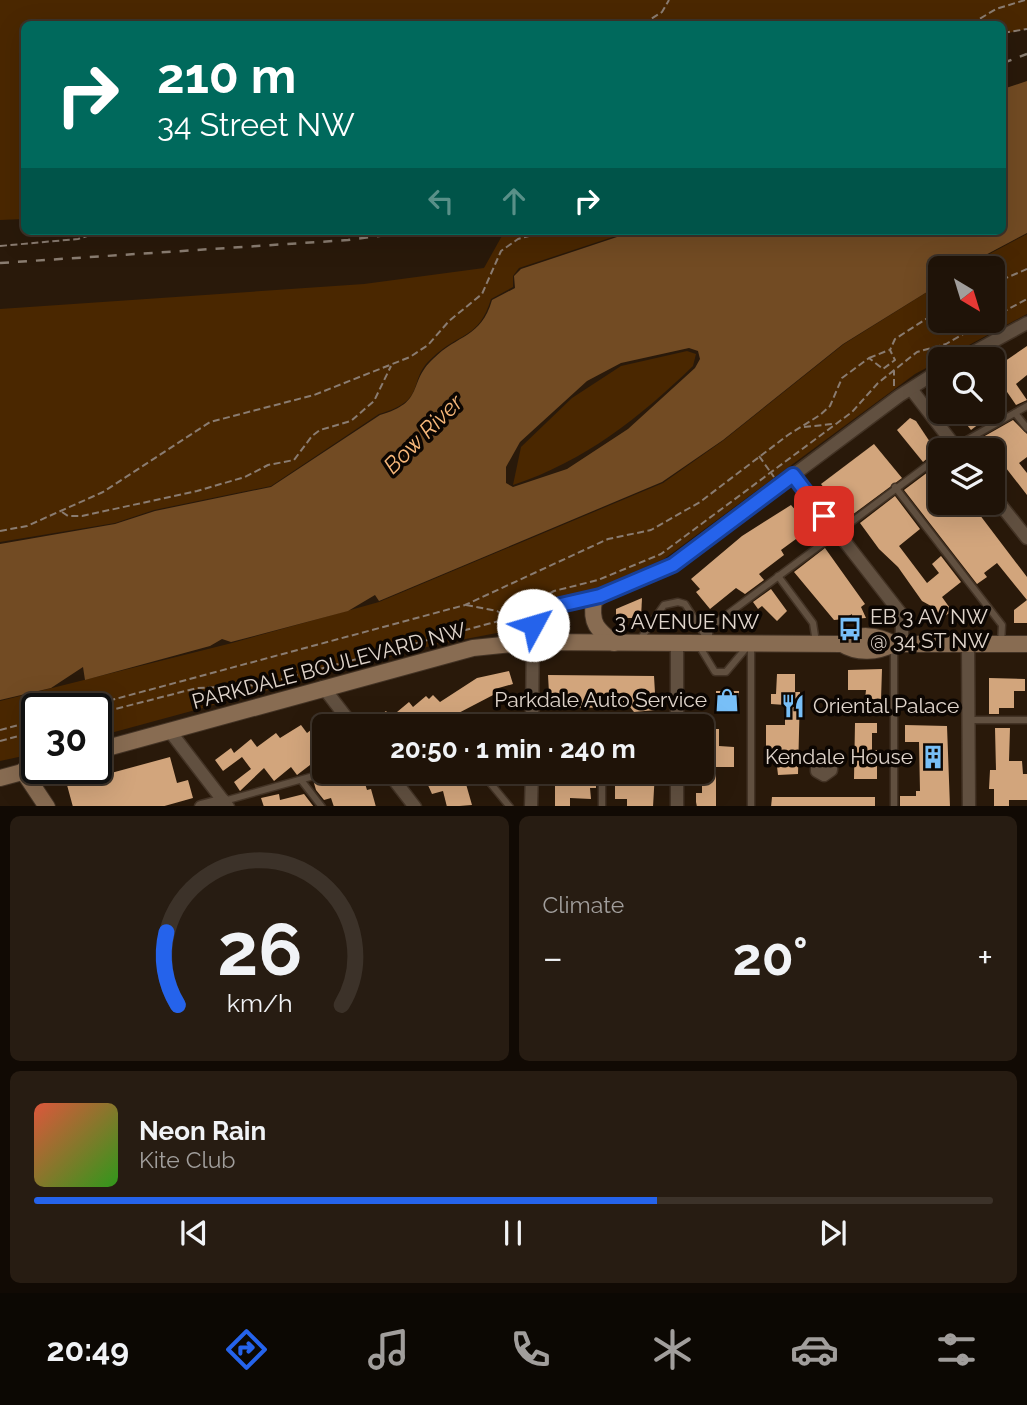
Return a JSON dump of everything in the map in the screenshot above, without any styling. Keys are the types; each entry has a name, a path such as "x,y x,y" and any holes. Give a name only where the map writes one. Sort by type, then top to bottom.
{"main road":[{"path":"600,596 594,601 592,620 595,627 614,643"},
{"name":"3 AVENUE NW","path":"533,642 842,644 851,637 881,637 898,644 1027,644"},
{"name":"PARKDALE BOULEVARD NW","path":"112,746 473,648 533,642"},
{"path":"0,778 21,768"},
{"path":"38,784 47,806"}],"street":[{"path":"983,347 1027,323"},
{"path":"532,714 533,621 543,609 600,596 673,565 928,378"},
{"path":"911,389 946,438"},
{"path":"793,475 902,615 898,644"},
{"path":"1005,510 1027,538"},
{"path":"677,642 677,714"},
{"path":"968,644 969,806"},
{"path":"323,687 344,714"},
{"path":"169,730 226,804"},
{"path":"817,765 817,771 824,775 831,770 831,763"},
{"path":"397,784 414,806"},
{"path":"531,784 531,806"},
{"path":"677,784 677,806"}],"lane":[{"path":"973,438 1027,406"},
{"path":"1015,413 1027,428"},
{"path":"703,642 709,628 928,464"},
{"path":"895,487 1002,625 1001,644"},
{"path":"778,576 813,623 816,644"},
{"path":"637,643 664,606 678,602 684,604 715,672 726,672 751,643"},
{"path":"751,643 751,806"},
{"path":"894,806 898,644"},
{"path":"970,720 1027,720"},
{"path":"226,804 312,777"},
{"path":"300,780 321,806"},
{"path":"491,784 509,806"},
{"path":"602,784 602,806"}],"path":[{"path":"648,21 662,12 669,0"},
{"path":"976,21 996,9 1025,0"},
{"path":"1006,32 1027,29"},
{"path":"0,246 78,239 90,235"},
{"path":"0,531 27,526 103,492 210,422 237,412 289,403 391,366 419,352 449,321 475,302 486,286 493,264 501,251 517,239 532,235"},
{"path":"1005,278 1027,269"},
{"path":"1005,311 1027,299"},
{"path":"112,700 465,605 608,539 637,534 664,524 712,494 759,456 830,406 842,378 869,358 890,349 895,339 928,318"},
{"path":"112,710 197,688 272,682 508,617 554,591 598,580 661,554 836,424 917,352 946,344 965,333"},
{"path":"869,358 883,369 895,360 890,349"},
{"path":"61,511 68,516 96,514 197,491 245,477 268,465 294,460 312,436 320,430 351,421 374,401 391,366"},
{"path":"894,370 894,388"},
{"path":"803,427 836,424"},
{"path":"759,456 775,477"},
{"path":"465,605 489,609 521,626"},
{"path":"0,730 21,724"},
{"path":"0,741 21,735"}],"shaded area":[{"path":"0,0 1027,0 1027,29 1006,33 1006,21 21,21 21,219 0,220"},
{"path":"1027,234 1027,314 1005,326 1005,256 986,256"},
{"path":"502,235 619,235 519,268 513,276 513,287 491,299 481,321 424,366 411,396 405,403 379,414 271,486 154,510 115,523 0,542 0,309 364,284 484,268"},
{"path":"928,292 928,333 992,333 965,347 928,347 928,367 664,559 584,594 541,600 512,630 434,645 112,733 112,693 32,693 232,643 379,602 663,483 724,440 844,344"},
{"path":"687,351 696,354 693,366 631,420 564,464 513,485 521,447 572,398 621,366"},
{"path":"21,696 21,756 0,761 0,701"}],"water":[{"name":"Bow River","path":"1027,81 1027,233 984,256 928,256 928,291 843,344 723,440 662,482 379,601 375,595 348,611 231,642 222,639 210,646 85,680 83,667 51,688 0,700 0,544 115,524 155,511 271,487 380,415 404,404 433,359 482,322 492,300 515,288 514,276 521,269 623,235 1006,235 1006,88","holes":["689,348 698,351 700,359 695,368 628,429 567,469 513,487 506,483 506,467 520,442 587,381 621,363"]}],"building":[{"path":"1027,346 1027,375 1016,384 1027,400 1016,405 1005,389 1005,361"},
{"path":"910,418 916,421 928,439 928,458 923,462 897,430"},
{"path":"1013,420 1027,434 1027,457 1019,463 1027,473 1027,495 1005,467 1005,438 983,437"},
{"path":"966,424 979,424 971,430"},
{"path":"874,444 902,478 848,518 821,484"},
{"path":"928,472 928,515 980,515 1027,577 1027,600 997,563 984,573 987,577 977,584 904,490"},
{"path":"895,496 920,529 899,546 927,583 939,573 932,564 941,556 961,582 942,597 952,611 941,619 931,606 922,601 898,567 879,549 860,523"},
{"path":"791,505 811,528 781,550 784,555 759,574 764,580 745,594 736,588 710,609 696,592 700,589 691,579 742,536"},
{"path":"825,548 865,604 861,607 866,618 852,619 852,614 844,619 834,620 794,572"},
{"path":"771,589 787,611 777,621 762,606 758,609 753,602"},
{"path":"642,598 641,618 616,618 616,609"},
{"path":"1027,600 1027,623 1014,623 1014,610"},
{"path":"882,669 881,700 865,699 866,690 848,690 848,670"},
{"path":"509,671 513,684 495,689 497,693 457,714 395,714 409,702 413,707 426,696 429,699 433,695 440,702 477,678"},
{"path":"777,674 795,674 795,692 800,692 798,774 778,775 775,749 766,749 766,725 785,725 785,705 771,704 771,694 776,694"},
{"path":"548,675 654,676 656,710 634,712 630,707 571,708 571,695 549,693"},
{"path":"989,678 1025,679 1025,691 1014,691 1014,708 999,708 999,714 989,714"},
{"name":"Parkdale Auto Service","path":"716,691 739,691 739,705 716,705"},
{"path":"855,723 877,723 877,733 872,733 872,750 877,750 877,779 854,779"},
{"path":"301,725 307,733 312,729 312,771 310,765 297,775 291,767 274,781 264,768 240,791 234,782 251,769 242,757 223,771 215,760 231,748 234,753 251,739 257,747 276,733 280,738"},
{"path":"905,725 947,726 950,806 900,806 900,796 916,796 916,791 920,791 919,742 905,742"},
{"path":"995,728 1010,728 1009,761 1022,761 1023,774 1027,774 1027,800 1009,800 1009,806 994,806 994,789 989,789 990,770 996,770"},
{"path":"714,729 719,729 719,746 734,747 734,767 716,767 716,806 697,806 696,793 702,793 702,784 714,784"},
{"path":"170,757 177,783 188,780 193,798 165,806 73,806 67,785 112,784 112,773"},
{"path":"314,784 365,784 367,790 371,789 376,806 334,806 331,798 324,800"},
{"path":"427,784 466,784 472,805 447,806 443,791 432,794"},
{"path":"555,784 596,784 596,788 590,788 591,799 570,798 570,806 555,806"},
{"path":"614,784 654,784 653,806 627,806 627,799 615,799"},
{"path":"279,794 280,800 304,794 313,806 264,806 261,798"},
{"path":"772,797 875,797 875,806 771,806"}],"railway":[{"path":"1006,62 1027,54"},
{"path":"0,263 348,240 386,235"}],"place":[{"name":"EB 3 AV NW @ 34 ST NW","path":"850,629"},
{"name":"Parkdale Auto Service","path":"727,700"},
{"name":"Oriental Palace","path":"793,706"},
{"name":"Kendale House","path":"933,757"}],"route":[{"path":"533,625 537,614 543,609 600,596 673,565 793,475 824,516"}]}
